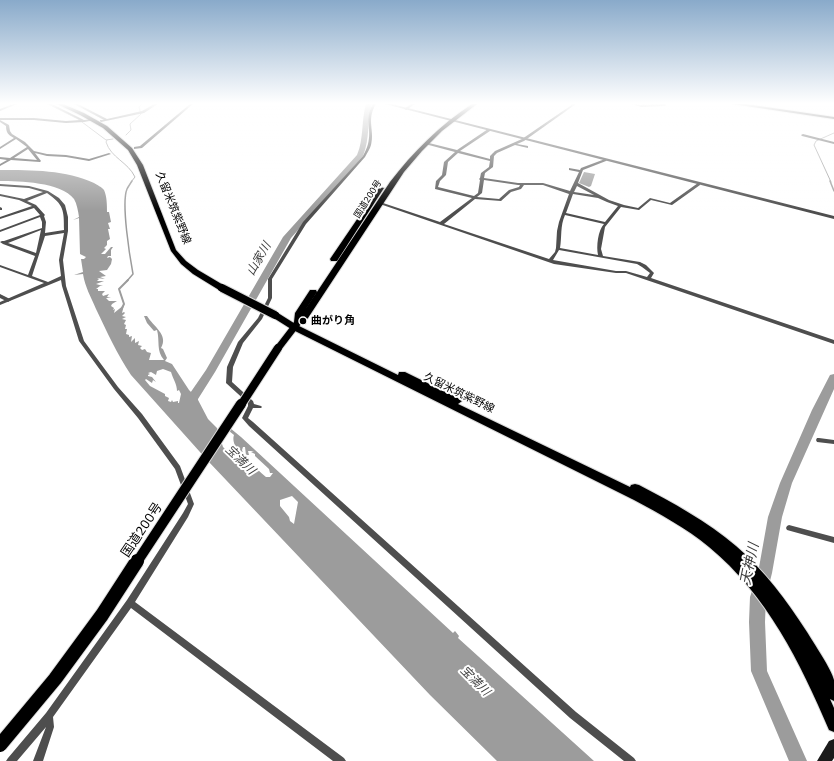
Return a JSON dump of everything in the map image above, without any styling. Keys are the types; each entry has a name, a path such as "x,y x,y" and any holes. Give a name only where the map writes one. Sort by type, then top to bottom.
{"main road":[{"name":"久留米筑紫野線","path":"120,140 134,155 143,172 173,250 182,262 204,278 225,287 605,480 668,514 704,537 752,576 787,619 834,694"},
{"name":"久留米筑紫野線","path":"125,140 135,148 149,173 179,248 188,260 225,287"},
{"name":"国道200号","path":"296,324 299,313 386,181 416,147 425,140"},
{"name":"国道200号","path":"0,745 56,679 102,616 278,348 296,324 305,316 378,203 408,163 429,140"},
{"name":"久留米筑紫野線","path":"787,619 820,690 834,725"}],"street":[{"path":"0,148 13,140"},
{"path":"18,140 34,152 47,156 66,156 90,160 109,154"},
{"path":"135,148 141,146 149,140"},
{"path":"251,406 250,402 229,383 228,376 230,367 241,342 260,319 270,298 270,279 294,239 304,224 364,156 370,146 370,140"},
{"path":"475,140 458,151 446,162 444,175 438,181 436,188 475,198 500,200 510,191 520,188 523,184"},
{"path":"441,224 480,193 481,179 483,173 492,164 490,160 492,156 496,152 523,140"},
{"path":"526,140 834,218"},
{"path":"820,140 834,143"},
{"path":"0,142 8,142"},
{"path":"426,143 490,160"},
{"path":"514,144 527,147"},
{"path":"0,165 28,148"},
{"path":"0,158 39,160 34,152"},
{"path":"550,261 558,254 558,241 560,234 559,226 570,192 576,184 582,169 605,160"},
{"path":"570,169 581,171"},
{"path":"481,179 523,184 543,184 570,192 599,197"},
{"path":"576,184 586,188 599,197 620,206 639,211 650,199 671,204 699,184"},
{"path":"0,185 29,187 48,192 58,199 63,205 66,217 66,231 61,260 64,286 82,341 116,388 140,416 178,468 191,504 186,515 130,603 49,716 11,761"},
{"path":"25,200 48,192"},
{"path":"0,195 25,200 35,206 43,215 45,220 43,235 30,277"},
{"path":"378,203 550,261 578,267 626,272 648,278 834,342"},
{"path":"0,218 35,206"},
{"path":"601,256 599,249 601,232 606,222 620,206"},
{"path":"564,214 606,222"},
{"path":"0,231 43,215"},
{"path":"2,242 44,228"},
{"path":"43,235 66,231"},
{"path":"2,242 36,255"},
{"path":"559,250 601,256 644,266 652,273 648,278"},
{"path":"0,266 47,283"},
{"path":"0,304 63,276"},
{"path":"0,296 8,300"},
{"path":"251,406 260,407"},
{"path":"251,406 245,418 251,424 573,715 631,761"},
{"path":"819,440 834,442"},
{"path":"789,528 834,540"},
{"path":"130,603 341,761"},
{"path":"38,761 50,727 49,716"}],"water":[{"name":"宝満川","path":"0,170 37,171 72,175 101,187 105,192 107,212 109,212 111,222 108,223 110,229 108,229 110,239 107,241 107,245 104,248 106,249 101,254 105,254 111,247 113,247 111,250 111,256 108,256 107,258 110,257 112,259 111,264 107,270 99,271 106,276 100,277 105,279 97,278 99,279 97,281 104,281 96,284 103,286 96,289 98,289 98,291 105,291 102,294 103,296 109,294 107,297 111,298 106,298 109,301 117,301 111,306 114,308 113,310 115,309 114,313 124,305 122,313 125,313 122,316 126,317 122,319 126,320 124,324 126,325 125,329 127,329 126,334 129,335 129,337 132,336 131,342 135,338 135,343 139,341 138,345 142,346 140,348 142,350 145,349 147,352 151,353 149,360 164,360 159,349 157,330 154,331 147,323 144,316 147,316 162,335 163,343 161,348 163,349 167,358 165,361 172,364 189,390 197,398 208,419 217,428 223,447 248,472 234,444 234,435 229,431 230,428 453,633 455,631 459,636 458,638 594,761 497,761 430,695 208,461 131,375 96,309 83,274 74,275 83,272 81,259 86,257 80,254 79,218 73,220 79,217 77,205 74,199 68,193 50,186 18,181 0,181","holes":["163,369 171,372 177,391 179,390 181,394 179,403 178,401 168,401 169,398 165,396 165,394 150,386 145,380 146,379 152,383 153,380 156,382 152,377 148,376 150,374 148,373 151,372 156,375 157,371","243,447 245,447 246,455 249,455 248,451 254,451 251,452 255,454 255,456 269,469 270,473 273,473 270,477 266,477 256,468 245,457 242,450","292,496 298,502 294,524 290,521 289,517 280,506 280,500"]},
{"path":"584,172 595,174 591,186 589,187 579,183"}],"waterway":[{"path":"105,140 109,140"},
{"path":"107,140 106,142 108,147 128,167 135,177 131,182"},
{"name":"山家川","path":"192,410 192,399 210,372 287,237 360,156 364,146 364,140"},
{"path":"819,140 816,141 814,145 831,182"},
{"path":"127,281 133,274 127,231 125,196 132,181"},
{"path":"830,181 834,191"},
{"path":"119,314 124,304 119,289 127,281"},
{"name":"天神川","path":"798,761 759,671 757,622 758,597 765,573 775,517 786,483 818,410 834,378"}],"place":[{"name":"曲がり角","path":"303,321"}]}
